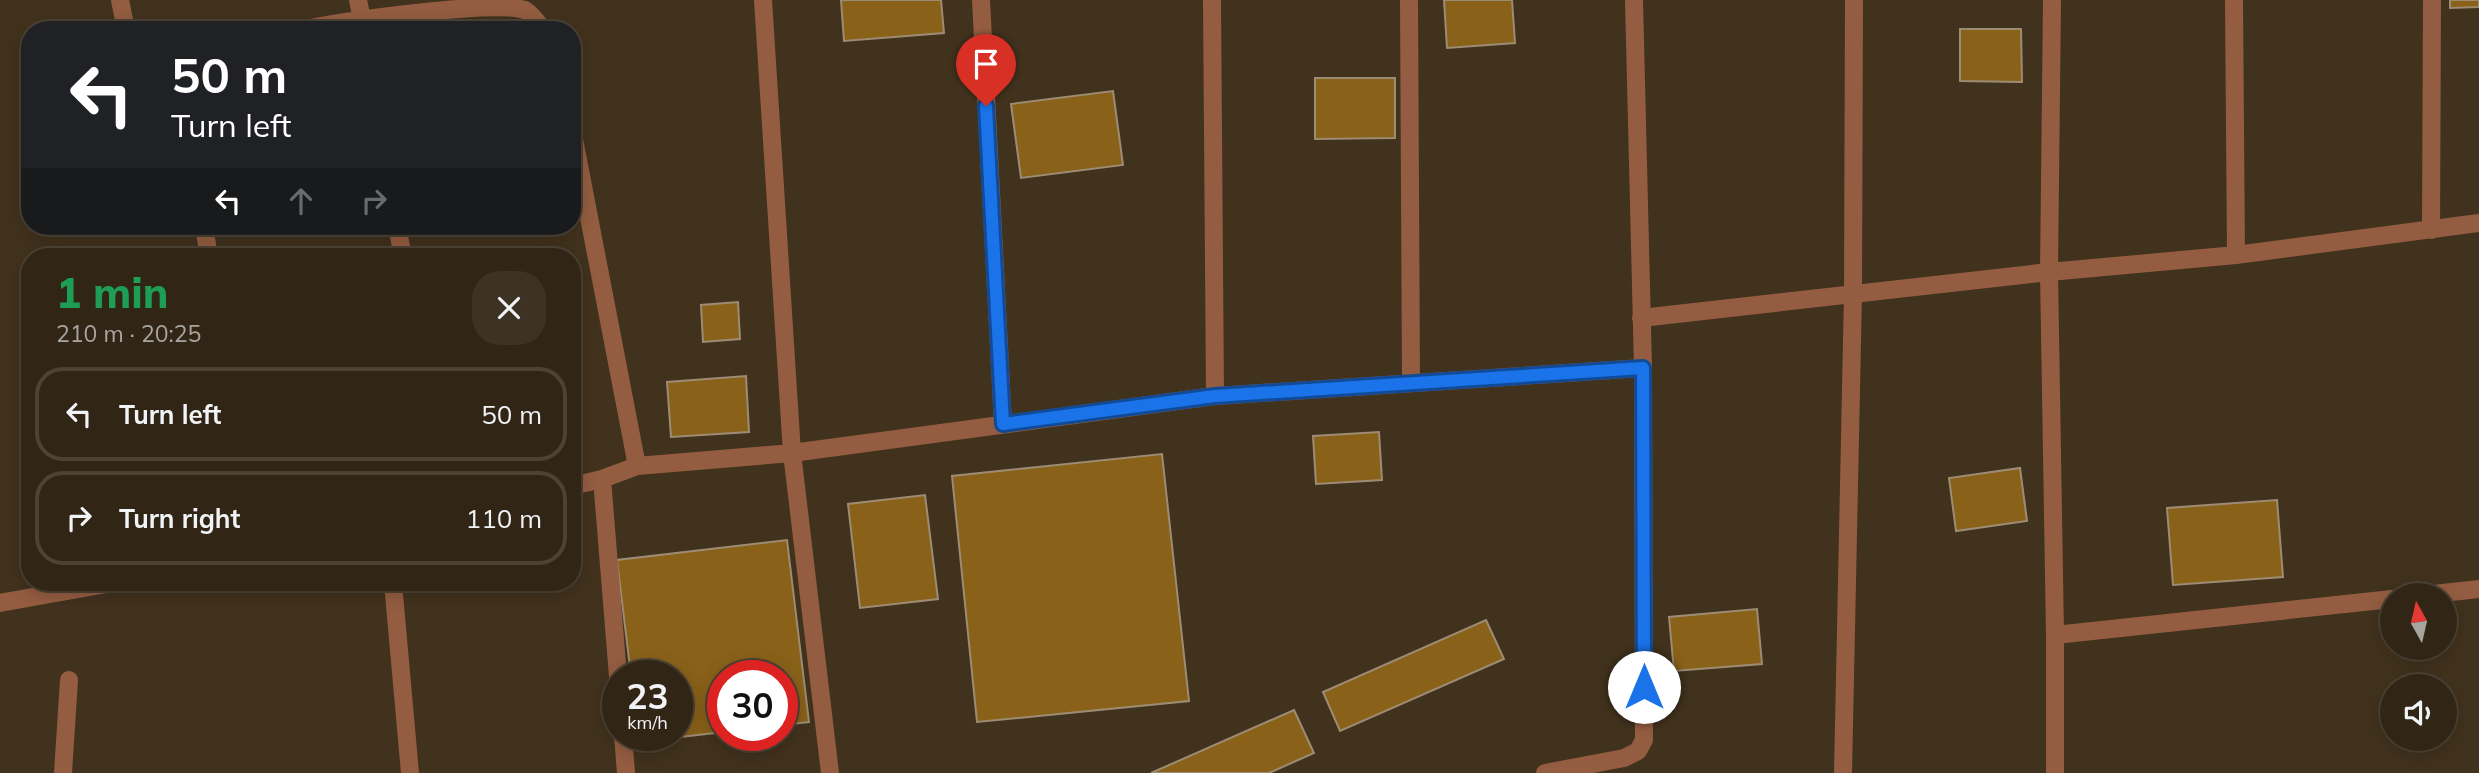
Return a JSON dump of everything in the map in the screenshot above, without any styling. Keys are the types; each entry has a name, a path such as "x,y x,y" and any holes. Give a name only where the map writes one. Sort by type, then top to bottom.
{"street":[{"path":"120,0 124,21"},
{"path":"763,0 792,453 830,773"},
{"path":"981,0 1003,424"},
{"path":"1212,0 1215,396"},
{"path":"1409,0 1411,382"},
{"path":"1545,773 1624,758 1638,751 1644,740 1643,368 1634,0"},
{"path":"1843,773 1853,293 1854,0"},
{"path":"2052,0 2049,272 2056,635 2055,773"},
{"path":"2234,0 2236,255"},
{"path":"2431,230 2432,0"},
{"path":"340,21 361,16 489,4 524,10 534,21"},
{"path":"581,176 636,466"},
{"path":"1641,318 2049,272 2236,255 2479,223"},
{"path":"581,484 636,466 792,453 1215,396 1643,368"},
{"path":"602,479 617,660"},
{"path":"2457,591 2479,589"},
{"path":"0,603 67,591"},
{"path":"394,591 410,773"},
{"path":"2056,635 2380,599"},
{"path":"63,773 69,681"},
{"path":"624,751 626,773"}],"building":[{"path":"841,0 941,0 944,33 844,41"},
{"path":"1444,0 1512,0 1515,43 1447,48"},
{"path":"2450,0 2479,0 2479,7 2450,8"},
{"path":"1960,29 2021,29 2022,82 1960,81"},
{"path":"1315,78 1395,78 1395,138 1315,139"},
{"path":"1113,91 1123,165 1021,178 1011,104"},
{"path":"738,302 740,339 703,342 701,305"},
{"path":"746,376 749,432 671,437 667,382"},
{"path":"1379,432 1382,480 1316,484 1313,436"},
{"path":"1162,454 1189,701 977,722 952,476"},
{"path":"2020,468 2027,521 1956,531 1949,478"},
{"path":"925,495 938,599 860,608 848,504"},
{"path":"2277,500 2283,577 2173,585 2167,508"},
{"path":"787,540 809,722 798,723 798,660 707,660 707,734 693,736 693,660 629,660 617,560"},
{"path":"1757,609 1762,664 1674,671 1669,617"},
{"path":"1486,620 1504,659 1340,731 1323,692"},
{"path":"1294,710 1314,753 1269,773 1151,773"}],"route":[{"path":"986,106 1003,424 1215,396 1643,368 1644,687"}]}
